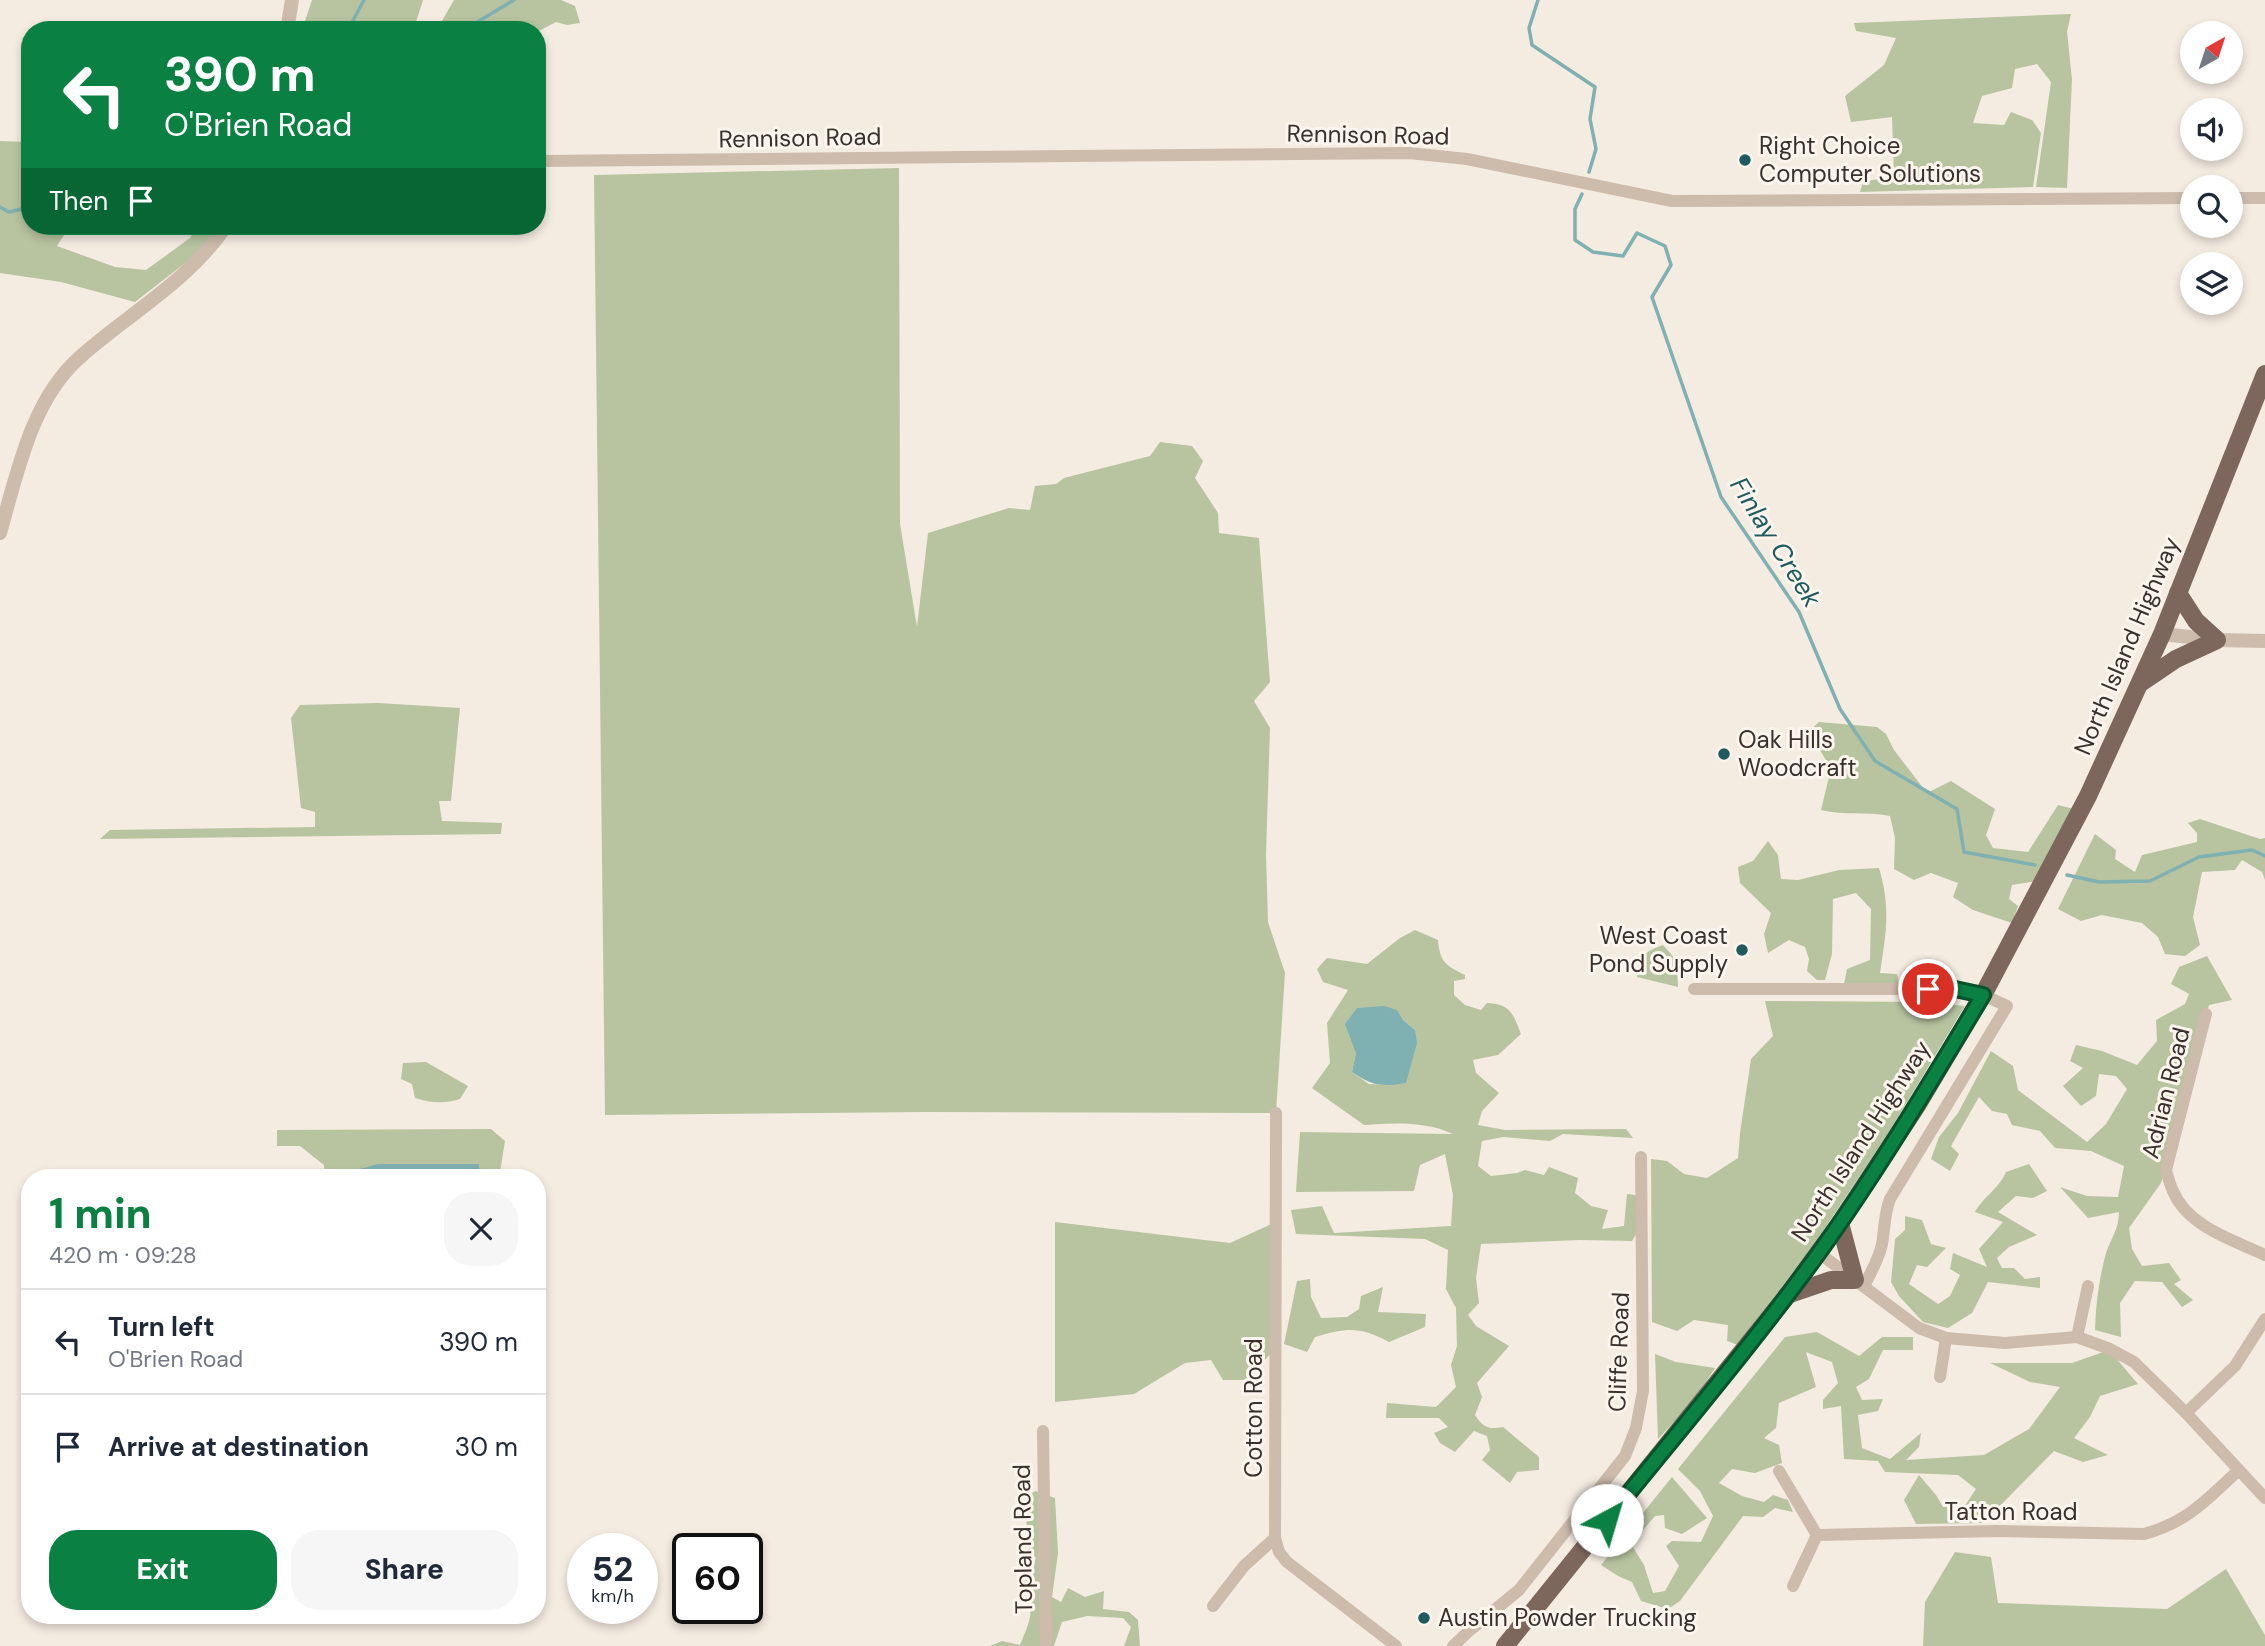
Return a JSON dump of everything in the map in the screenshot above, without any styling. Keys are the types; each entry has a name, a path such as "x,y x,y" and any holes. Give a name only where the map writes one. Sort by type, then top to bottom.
{"main road":[{"name":"North Island Highway","path":"1505,1646 1787,1296 1840,1223 1918,1104 1983,995 2088,796 2142,682 2265,374"},
{"path":"2142,682 2176,659 2217,639 2196,621 2178,593"},
{"path":"1787,1296 1831,1280 1859,1283 1840,1223"}],"street":[{"path":"288,21 292,0"},
{"name":"Rennison Road","path":"546,161 1409,153 1467,159 1672,201 2180,198"},
{"path":"2243,198 2265,198"},
{"path":"0,533 35,425 63,376 79,358 188,270 212,247 220,235"},
{"path":"2162,634 2265,641"},
{"path":"1694,989 1955,989 1983,995 2007,1006 1885,1210 1882,1243 1877,1261 1859,1283"},
{"name":"Adrian Road","path":"2206,1014 2166,1170 2173,1193 2186,1210 2206,1228 2265,1255"},
{"name":"Cotton Road","path":"1275,1538 1276,1113"},
{"name":"Cliffe Road","path":"1453,1646 1519,1590 1625,1456 1636,1428 1643,1391 1642,1157"},
{"path":"1819,1253 1919,1328 1946,1338 2005,1343 2077,1337 2110,1349 2134,1362 2265,1498"},
{"path":"2077,1337 2088,1286"},
{"path":"2186,1413 2235,1366 2265,1319"},
{"path":"1940,1377 1946,1338"},
{"name":"Topland Road","path":"1043,1431 1046,1646"},
{"name":"Tatton Road","path":"1817,1535 1997,1531 2144,1534 2166,1528 2188,1516 2239,1470"},
{"path":"1779,1471 1817,1535 1793,1586"},
{"path":"1213,1606 1244,1566 1275,1538 1279,1552 1287,1562 1396,1646"}],"green space":[{"path":"312,0 423,0 416,21 305,21"},
{"path":"454,0 561,0 575,6 580,23 567,25 556,22 546,27 546,21 442,21"},
{"path":"2071,14 2067,32 2072,79 2067,188 2036,187 2051,82 2037,64 2015,69 2012,88 1982,96 1973,123 2004,125 2011,112 2032,120 2041,133 2033,187 1860,192 1863,182 1894,176 1892,117 1851,122 1845,96 1884,65 1896,38 1856,31 1854,23"},
{"path":"0,141 21,142 21,235 64,235 57,246 115,267 146,270 192,235 212,235 198,253 135,302 61,282 0,273"},
{"path":"899,168 900,524 917,627 928,533 1009,508 1030,510 1035,486 1056,484 1064,478 1150,456 1160,442 1192,446 1203,461 1195,478 1218,513 1219,533 1259,538 1270,682 1254,701 1270,728 1266,854 1268,922 1285,973 1276,1113 605,1115 594,175"},
{"path":"378,703 460,708 451,801 439,801 442,821 502,823 501,834 100,839 110,830 315,827 315,812 301,808 291,718 300,705"},
{"path":"1819,722 1877,727 1886,734 1894,750 1927,793 1951,781 1995,809 1986,835 1993,848 2028,852 2058,805 2074,809 2038,881 2012,885 2009,899 2018,906 2012,923 1973,910 1953,897 1958,883 1931,873 1914,880 1894,869 1895,838 1890,816 1821,810 1831,769 1809,731"},
{"path":"2200,819 2260,839 2265,838 2265,880 2262,872 2242,860 2235,870 2202,872 2193,917 2200,945 2185,956 2165,954 2158,937 2142,923 2102,915 2081,921 2058,909 2095,834 2116,850 2115,859 2135,872 2142,855 2197,842 2197,833 2188,823"},
{"path":"1768,841 1778,855 1781,879 1798,880 1839,870 1879,868 1886,908 1880,973 1897,974 1899,986 1844,984 1847,969 1870,960 1871,909 1856,893 1833,899 1832,954 1825,980 1817,980 1807,971 1809,959 1805,947 1789,940 1768,953 1764,934 1771,913 1740,883 1738,867 1753,861"},
{"path":"1415,930 1438,940 1445,962 1465,975 1465,979 1454,981 1454,995 1465,1005 1481,1010 1487,1003 1501,1005 1510,1011 1516,1021 1521,1034 1498,1055 1473,1060 1476,1073 1499,1093 1482,1111 1478,1125 1505,1130 1626,1129 1633,1138 1563,1134 1550,1141 1503,1137 1482,1141 1478,1166 1491,1176 1525,1170 1544,1175 1549,1167 1578,1178 1575,1193 1591,1206 1608,1210 1602,1229 1624,1226 1627,1194 1641,1196 1640,1228 1632,1241 1481,1244 1476,1278 1479,1303 1468,1315 1476,1326 1509,1346 1477,1383 1482,1397 1475,1415 1486,1427 1503,1427 1539,1457 1539,1470 1517,1472 1510,1483 1482,1460 1490,1450 1487,1436 1474,1431 1455,1452 1440,1443 1434,1433 1448,1427 1439,1418 1386,1418 1387,1403 1436,1407 1456,1387 1451,1365 1457,1346 1456,1308 1446,1289 1448,1250 1425,1239 1296,1234 1291,1210 1322,1206 1334,1233 1451,1226 1453,1195 1445,1154 1420,1165 1414,1191 1296,1192 1300,1132 1453,1134 1420,1125 1364,1125 1312,1088 1330,1063 1327,1023 1348,990 1323,982 1317,969 1327,958 1367,964 1400,938","holes":["1403,1020 1415,1030 1392,1085 1369,1084 1352,1072 1356,1053"]},
{"path":"1663,945 1677,961 1678,987 1637,977 1639,964 1644,956"},
{"path":"2207,956 2232,1000 2209,1005 2161,1183 2129,1228 2132,1249 2142,1266 2169,1263 2181,1280 2174,1284 2193,1300 2182,1307 2162,1282 2135,1281 2120,1303 2121,1337 2095,1330 2101,1272 2118,1223 2119,1212 2088,1218 2060,1187 2087,1196 2118,1197 2124,1166 2091,1151 2055,1148 2040,1131 2012,1125 2007,1114 1992,1111 1979,1097 1951,1146 1959,1154 1950,1171 1931,1159 1939,1137 1958,1113 1991,1051 2013,1066 2018,1090 2087,1142 2106,1124 2127,1089 2116,1076 2099,1074 2096,1096 2081,1106 2063,1086 2083,1068 2070,1061 2076,1045 2102,1051 2137,1065 2157,1041 2156,1020 2185,1004 2189,994 2171,984 2179,967"},
{"path":"1765,1001 1928,1002 1965,1006 1889,1132 1805,1258 1738,1345 1727,1341 1728,1325 1694,1320 1677,1331 1652,1322 1651,1159 1667,1161 1684,1174 1707,1178 1738,1158 1751,1059 1773,1036"},
{"path":"426,1062 468,1086 460,1099 438,1102 415,1098 412,1084 401,1079 403,1063"},
{"path":"491,1129 505,1141 500,1169 480,1169 479,1165 324,1169 324,1165 300,1146 277,1146 277,1130"},
{"path":"2029,1164 2047,1191 2033,1198 2016,1196 1998,1212 2037,1235 2009,1247 1997,1258 2002,1268 2014,1268 2025,1279 2040,1277 2040,1288 1988,1282 1972,1313 1948,1328 1923,1322 1899,1296 1891,1282 1895,1239 1905,1230 1905,1216 1922,1220 1931,1244 1946,1248 1927,1267 1917,1265 1909,1284 1938,1304 1950,1296 1960,1275 1950,1269 1953,1253 1987,1267 1979,1249 2003,1222 1975,1212 2006,1172"},
{"path":"1055,1222 1230,1243 1276,1222 1276,1348 1246,1380 1223,1380 1211,1360 1185,1363 1134,1394 1055,1402"},
{"path":"1310,1279 1311,1297 1321,1318 1347,1317 1359,1309 1361,1296 1383,1287 1378,1312 1426,1314 1425,1327 1389,1342 1361,1331 1336,1332 1315,1337 1307,1352 1284,1344 1297,1281"},
{"path":"1817,1332 1859,1356 1882,1337 1913,1337 1913,1350 1883,1350 1869,1379 1856,1387 1862,1400 1883,1399 1878,1411 1858,1415 1862,1448 1890,1459 1921,1433 1919,1447 1906,1460 1984,1455 2029,1429 2060,1387 2030,1382 1990,1363 2072,1363 2109,1350 2138,1384 2100,1396 2090,1417 2074,1438 2108,1455 2083,1462 2054,1451 1983,1523 1916,1524 1904,1500 1919,1475 1943,1507 1966,1504 1976,1489 1958,1475 1885,1472 1878,1461 1844,1459 1841,1406 1823,1409 1823,1400 1838,1383 1832,1362 1806,1352 1816,1387 1779,1403 1776,1428 1764,1438 1779,1445 1782,1463 1755,1473 1732,1469 1719,1483 1742,1496 1764,1502 1773,1495 1788,1500 1793,1512 1775,1508 1763,1517 1743,1516 1680,1601 1668,1609 1641,1601 1632,1582 1601,1565 1672,1477 1707,1518 1682,1534 1665,1528 1664,1515 1655,1516 1631,1544 1644,1565 1653,1593 1665,1591 1679,1566 1666,1546 1672,1541 1701,1542 1713,1516 1700,1491 1678,1469 1785,1337"},
{"path":"1655,1354 1676,1362 1715,1368 1695,1399 1658,1439"},
{"path":"1035,1491 1055,1498 1058,1553 1052,1597 1061,1602 1068,1588 1085,1597 1104,1591 1103,1609 1129,1612 1138,1620 1140,1646 1124,1646 1131,1627 1123,1618 1087,1616 1062,1622 1054,1646 990,1646 1002,1641 1020,1645 1029,1622 1031,1608 1024,1585 1036,1558 1027,1548 1026,1499"},
{"path":"1955,1552 1991,1557 1998,1603 2167,1609 2226,1569 2265,1635 2265,1646 1923,1646 1925,1602"}],"water":[{"path":"1384,1006 1397,1010 1403,1020 1415,1030 1417,1043 1406,1083 1378,1084 1352,1072 1356,1053 1345,1024 1357,1008"},
{"path":"378,1164 479,1164 480,1169 360,1169"}],"waterway":[{"path":"353,21 364,0"},
{"name":"Finlay Creek","path":"479,21 514,0"},
{"name":"Finlay Creek","path":"1538,0 1529,28 1532,45 1595,87 1590,119 1596,149 1589,172"},
{"name":"Finlay Creek","path":"1582,194 1575,209 1575,240 1593,252 1623,256 1637,233 1665,246 1671,265 1652,297 1721,497 1799,612 1840,709 1875,761 1957,809 1964,852 2035,865"},
{"path":"0,207 9,212 21,209"},
{"name":"Finlay Creek","path":"2067,875 2099,882 2150,881 2199,857 2252,850 2265,856"}],"place":[{"name":"Right Choice Computer Solutions","path":"1745,160"},
{"name":"Oak Hills Woodcraft","path":"1724,754"},
{"name":"West Coast Pond Supply","path":"1742,950"},
{"name":"Austin Powder Trucking","path":"1424,1618"}],"route":[{"path":"1607,1520 1819,1253 1918,1104 1983,995 1955,989 1928,989"}]}
